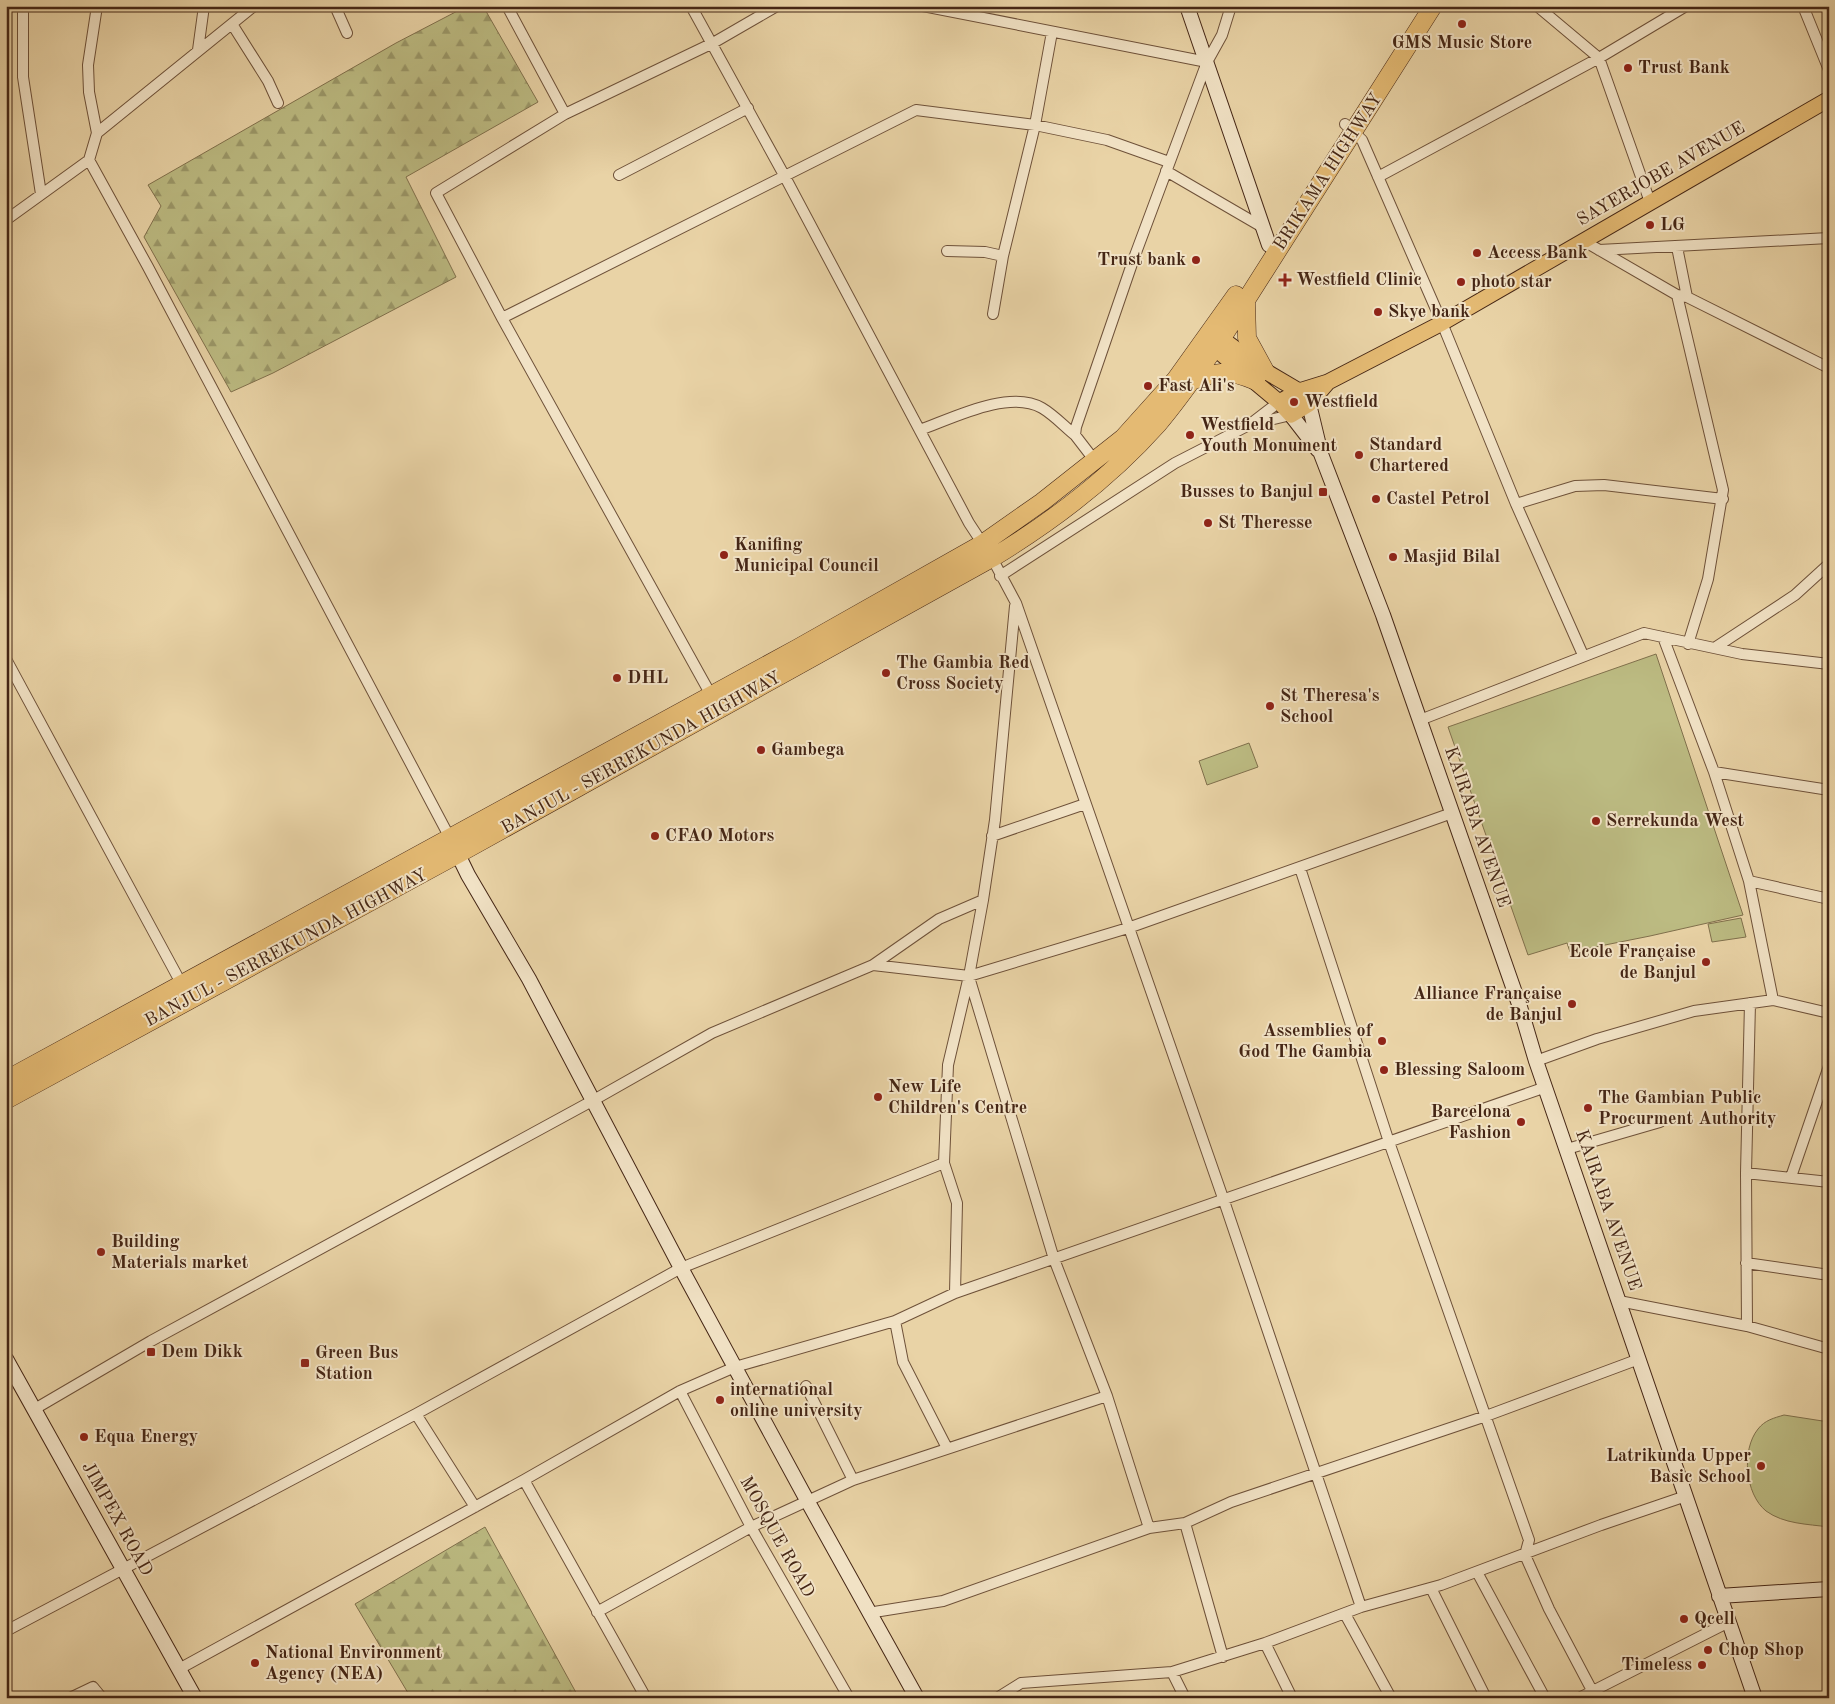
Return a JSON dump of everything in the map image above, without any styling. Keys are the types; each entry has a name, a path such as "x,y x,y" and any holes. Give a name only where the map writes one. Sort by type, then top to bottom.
{"highway":[{"name":"BRIKAMA HIGHWAY","path":"1214,339 1246,301 1350,127 1419,6"},
{"name":"BRIKAMA HIGHWAY","path":"1214,339 1266,236 1350,127 1432,6"},
{"path":"1191,381 1213,373 1225,372 1260,376 1247,338 1246,301"},
{"name":"BANJUL - SERREKUNDA HIGHWAY","path":"6,1080 180,983 450,838 711,694 1062,512 1122,461 1158,423 1191,381 1214,339"},
{"name":"BANJUL - SERREKUNDA HIGHWAY","path":"6,1100 458,854 987,551 1123,438 1214,339"}],"main road":[{"name":"SAYERJOBE AVENUE","path":"1279,402 1299,391 1328,382 1442,323 1582,240 1829,100"},
{"name":"KAIRABA AVENUE","path":"1214,339 1260,376 1291,415"},
{"name":"KAIRABA AVENUE","path":"1260,376 1299,391 1309,404"},
{"name":"SAYERJOBE AVENUE","path":"1291,415 1309,404 1328,382"}],"street":[{"path":"23,6 23,77 42,194"},
{"path":"6,220 89,160 97,133 89,92 88,66 97,6"},
{"path":"198,50 204,6"},
{"path":"97,133 254,6"},
{"path":"335,6 347,33"},
{"path":"507,6 565,114"},
{"path":"691,6 713,43 920,430 1016,603 1223,1198 1362,1607"},
{"path":"711,694 502,318 436,193 565,114 713,43 777,6"},
{"path":"923,6 1207,62"},
{"path":"1187,6 1266,236"},
{"path":"1075,435 1134,258 1207,62 1222,35 1231,6"},
{"path":"1537,6 1600,58 1650,202"},
{"path":"1378,177 1600,58 1686,6"},
{"path":"1803,6 1829,70"},
{"path":"232,24 268,82 278,103"},
{"path":"993,314 1003,256 1035,125 1052,32"},
{"path":"619,175 748,108"},
{"path":"502,318 916,110 1035,125 1107,140 1168,167 1266,236"},
{"path":"1350,127 1362,140 1442,323 1516,504 1582,655"},
{"path":"89,160 148,267 458,854 529,979 681,1268 868,1613 917,1698"},
{"path":"1599,250 1829,238"},
{"path":"1582,240 1677,295 1688,297 1829,368"},
{"path":"1677,246 1688,297"},
{"path":"947,251 985,252 1003,256"},
{"path":"1677,295 1723,498 1708,579 1688,644"},
{"path":"920,430 1003,401 1022,401 1042,408 1075,435 1096,461"},
{"path":"1000,576 1175,463 1249,425 1279,402"},
{"name":"KAIRABA AVENUE","path":"1309,404 1321,454 1383,615 1420,720 1520,1007 1536,1061 1755,1698"},
{"path":"1249,425 1291,415"},
{"name":"KAIRABA AVENUE","path":"1291,415 1321,454"},
{"path":"1516,504 1575,486 1604,485 1723,498"},
{"path":"1716,648 1795,594 1829,564"},
{"path":"954,1293 957,1202 944,1163 948,1065 969,976 983,900 992,836 1016,603"},
{"path":"1420,720 1582,655 1644,633 1688,644 1742,654 1829,664"},
{"path":"1663,637 1714,772 1749,881 1772,1000"},
{"path":"6,659 180,983"},
{"path":"1714,772 1829,790"},
{"path":"992,836 1085,804"},
{"path":"873,965 969,976 1128,928 1452,813"},
{"path":"1300,868 1389,1142 1529,1540 1525,1554 1549,1609 1594,1694"},
{"path":"1749,881 1829,899"},
{"path":"33,1410 151,1341 712,1034 873,965 939,919 983,900"},
{"path":"969,976 1054,1259 1107,1396 1149,1528"},
{"path":"1536,1061 1597,1039 1685,1014 1750,1003 1772,1000 1829,1013"},
{"path":"1746,1326 1746,1173 1750,1003"},
{"path":"1791,1177 1829,1066"},
{"path":"179,1669 524,1480 680,1391 735,1367 895,1321 954,1293 1546,1087"},
{"path":"1567,1149 1660,1122"},
{"path":"6,1631 416,1414 681,1268 944,1163"},
{"path":"1746,1173 1829,1182"},
{"path":"1746,1263 1829,1275"},
{"path":"1619,1300 1746,1326 1829,1349"},
{"path":"895,1321 903,1362 947,1448"},
{"path":"868,1613 943,1601 1149,1528 1185,1523 1230,1502 1486,1416 1639,1359"},
{"name":"JIMPEX ROAD","path":"7,1361 195,1698"},
{"path":"806,1386 853,1480"},
{"name":"MOSQUE ROAD","path":"680,1391 751,1527 849,1698"},
{"path":"597,1612 751,1527 853,1480 1107,1396"},
{"path":"416,1414 475,1507"},
{"path":"524,1480 646,1698"},
{"path":"997,1698 1021,1683 1172,1672 1265,1643 1362,1607 1431,1588 1601,1525 1686,1496"},
{"path":"1185,1523 1223,1657"},
{"path":"1477,1572 1545,1698"},
{"path":"1431,1588 1486,1698"},
{"path":"1720,1596 1829,1589"},
{"path":"1345,1614 1391,1698"},
{"path":"1579,1698 1594,1694 1729,1622"},
{"path":"1265,1643 1292,1698"},
{"path":"1172,1672 1185,1698"},
{"path":"70,1698 93,1687 97,1689 102,1698"}],"green space":[{"path":"467,6 483,6 538,102 406,177 456,277 273,373 231,392 144,237 161,206 148,185 396,43"},
{"name":"Serrekunda West","path":"1656,654 1743,915 1570,952 1567,943 1528,955 1448,727"},
{"path":"1249,743 1258,767 1207,785 1199,761"},
{"path":"1741,918 1746,937 1712,942 1708,924"},
{"path":"1784,1415 1829,1422 1829,1527 1780,1519 1766,1511 1754,1494 1748,1472 1749,1448 1758,1429 1764,1423"},
{"path":"485,1527 579,1698 411,1698 355,1604"}],"place":[{"name":"GMS Music Store","path":"1462,24"},
{"name":"Trust Bank","path":"1628,68"},
{"name":"LG","path":"1650,225"},
{"name":"Access Bank","path":"1477,253"},
{"name":"Trust bank","path":"1196,260"},
{"name":"Westfield Clinic","path":"1285,280"},
{"name":"photo star","path":"1461,282"},
{"name":"Skye bank","path":"1378,312"},
{"name":"Fast Ali's","path":"1148,386"},
{"name":"Westfield","path":"1294,402"},
{"name":"Westfield Youth Monument","path":"1190,435"},
{"name":"Standard Chartered","path":"1359,455"},
{"name":"Busses to Banjul","path":"1323,492"},
{"name":"Castel Petrol","path":"1376,499"},
{"name":"St Theresse","path":"1208,523"},
{"name":"Kanifing Municipal Council","path":"724,555"},
{"name":"Masjid Bilal","path":"1393,557"},
{"name":"The Gambia Red Cross Society","path":"886,673"},
{"name":"DHL","path":"617,678"},
{"name":"St Theresa's School","path":"1270,706"},
{"name":"Gambega","path":"761,750"},
{"name":"Serrekunda West","path":"1596,821"},
{"name":"CFAO Motors","path":"655,836"},
{"name":"Ecole Française de Banjul","path":"1706,962"},
{"name":"Alliance Française de Banjul","path":"1572,1004"},
{"name":"Assemblies of God The Gambia","path":"1382,1041"},
{"name":"Blessing Saloom","path":"1384,1070"},
{"name":"New Life Children's Centre","path":"878,1097"},
{"name":"The Gambian Public Procurment Authority","path":"1588,1108"},
{"name":"Barcelona Fashion","path":"1521,1122"},
{"name":"Building Materials market","path":"101,1252"},
{"name":"Dem Dikk","path":"151,1352"},
{"name":"Green Bus Station","path":"305,1363"},
{"name":"international online university","path":"720,1400"},
{"name":"Equa Energy","path":"84,1437"},
{"name":"Latrikunda Upper Basic School","path":"1761,1466"},
{"name":"Qcell","path":"1684,1619"},
{"name":"Chop Shop","path":"1708,1650"},
{"name":"National Environment Agency (NEA)","path":"255,1663"},
{"name":"Timeless","path":"1702,1665"}]}
